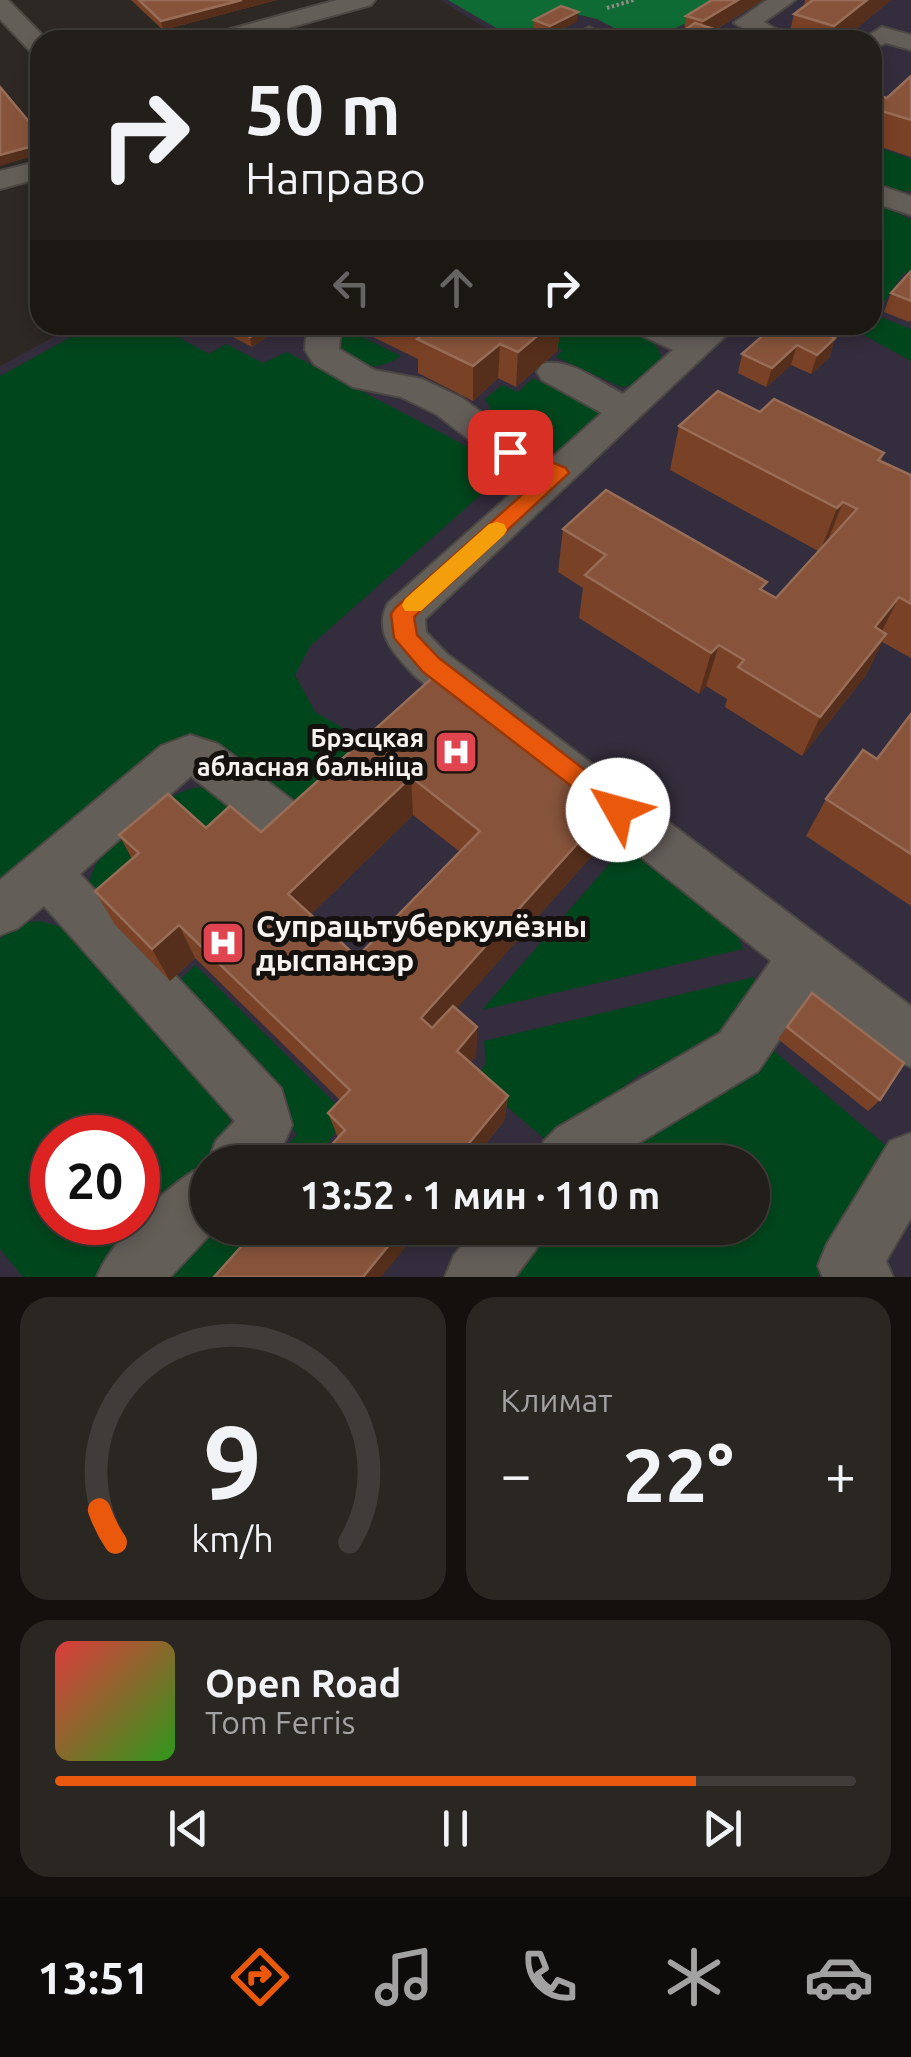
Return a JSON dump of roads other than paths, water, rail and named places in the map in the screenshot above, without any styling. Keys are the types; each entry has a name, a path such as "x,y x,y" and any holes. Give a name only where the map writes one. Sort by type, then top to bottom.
{"lane":[{"path":"254,30 363,0"},
{"path":"748,30 738,27 783,0"},
{"path":"0,5 30,36"},
{"path":"882,34 911,11"},
{"path":"882,39 911,43"},
{"path":"0,180 30,172"},
{"path":"882,195 910,204"},
{"path":"323,335 322,350 326,356 365,379 410,386 449,406 510,452 559,473"},
{"path":"708,337 402,614 406,638 431,665 911,1040"},
{"path":"554,372 626,411"},
{"path":"0,912 177,760 190,755 202,758 287,824"},
{"path":"46,873 261,1108 264,1134 253,1145"},
{"path":"581,1145 739,1052 806,956"},
{"path":"851,1274 911,1162"},
{"path":"128,1277 190,1212"},
{"path":"476,1277 501,1245"}],"place":[{"name":"Брэсцкая абласная бальніца","path":"456,752"},
{"name":"Супрацьтуберкулёзны дыспансэр","path":"223,943"}]}
